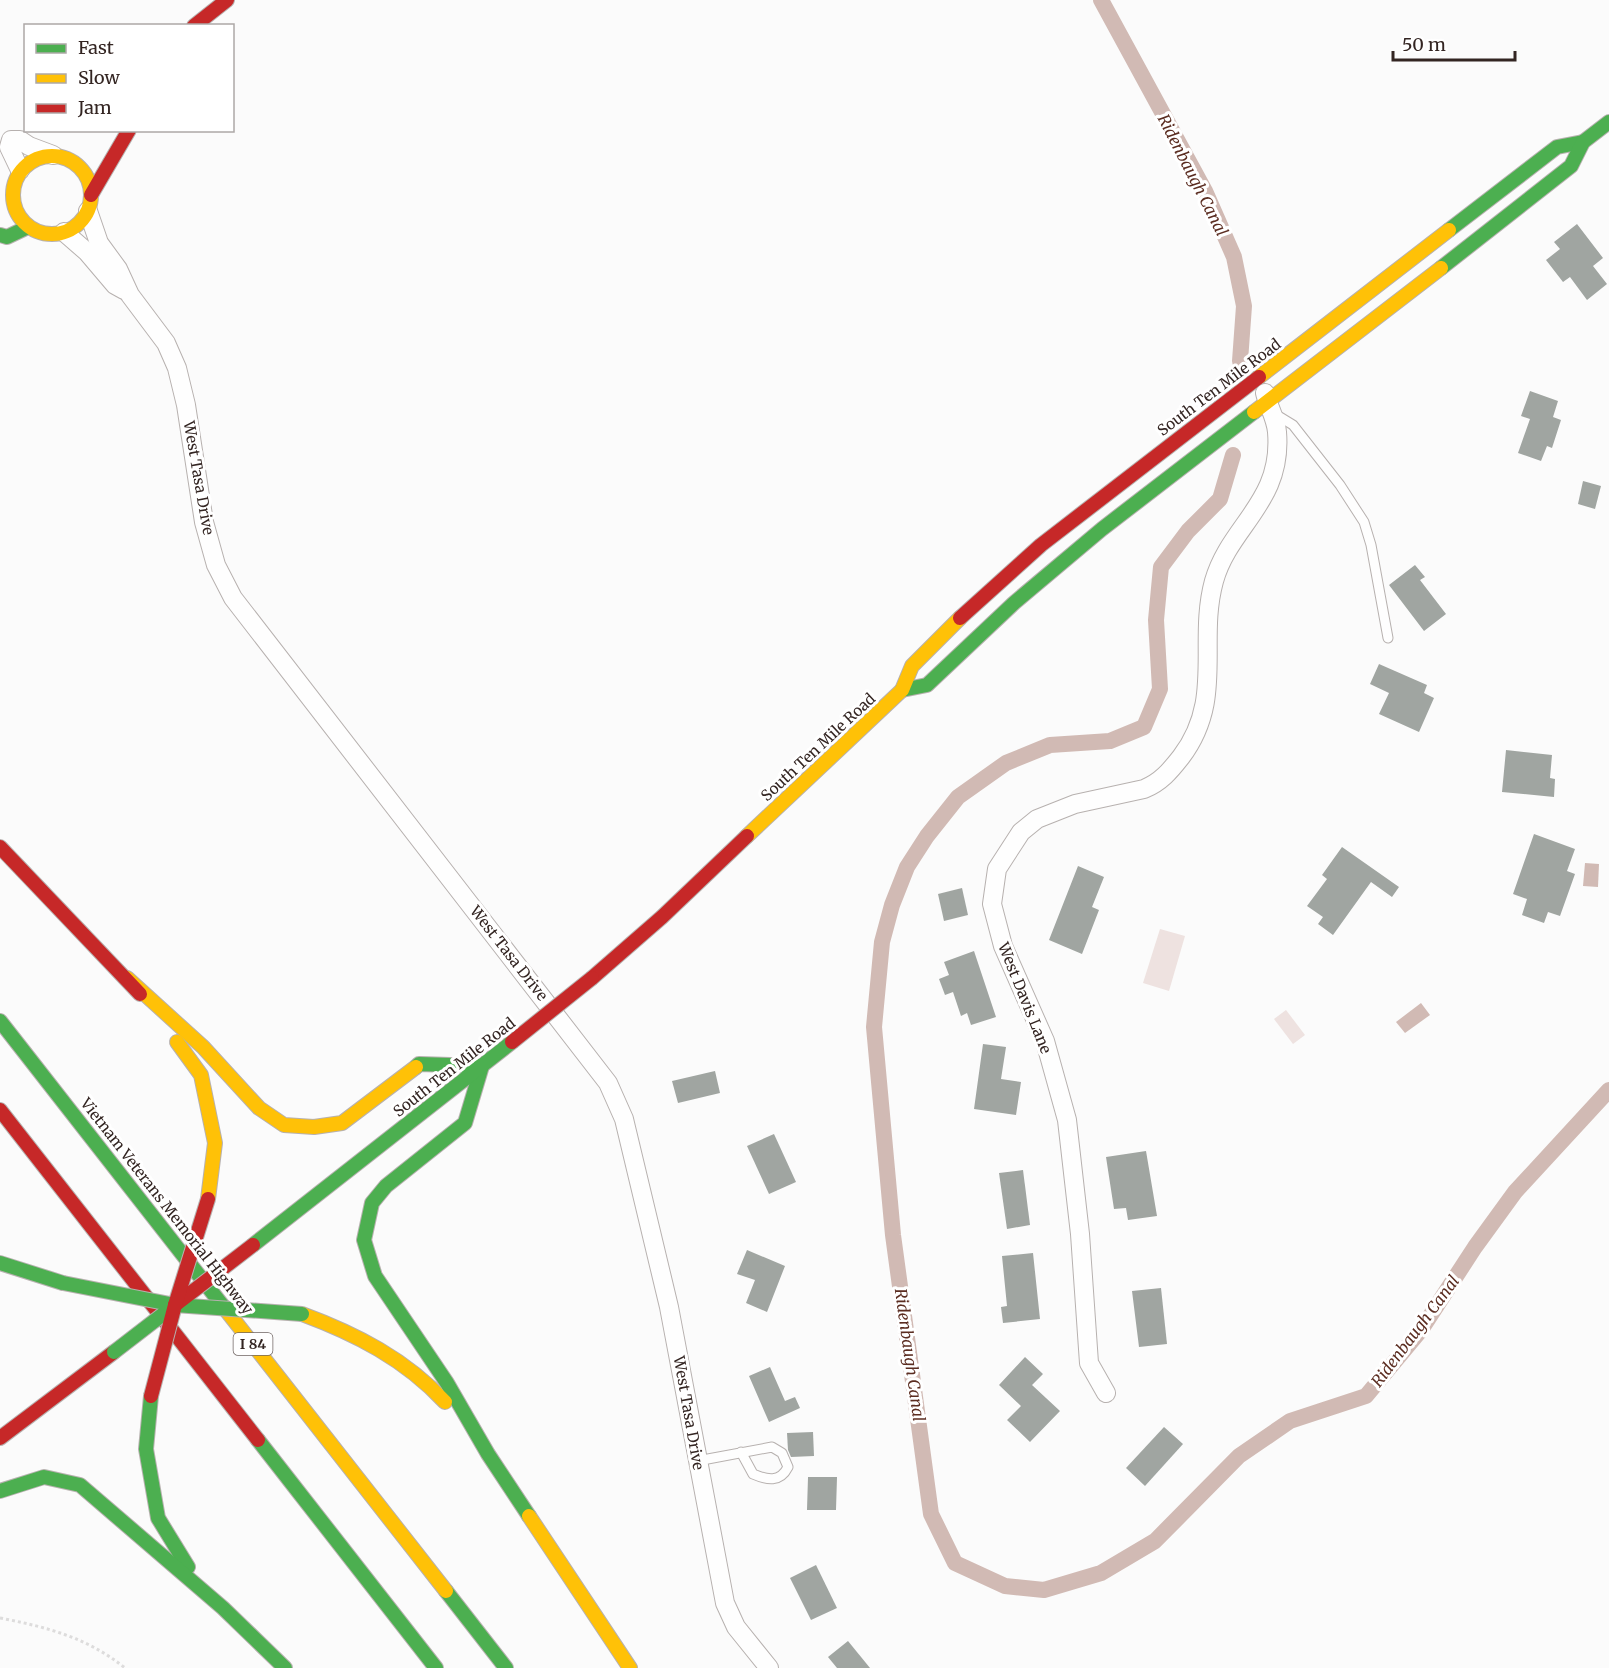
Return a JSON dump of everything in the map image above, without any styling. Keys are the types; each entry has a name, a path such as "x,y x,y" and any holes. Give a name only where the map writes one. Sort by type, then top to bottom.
{"main road":[{"path":"197,24 227,0"},
{"name":"South Ten Mile Road","path":"0,1438 253,1245 592,978 662,917 902,690 912,666 1032,553 1557,147 1582,142 1609,122"},
{"path":"104,142 116,132"},
{"path":"13,200 21,219 28,227 46,234 64,232 78,224 128,132"},
{"name":"South Ten Mile Road","path":"902,690 927,685 1056,566 1214,443 1241,423 1270,407 1571,166 1582,142"},
{"path":"6,214 13,200 15,179 20,170 35,159 62,158 86,152"},
{"path":"62,158 84,172 89,203"},
{"path":"0,235 7,237 28,227"},
{"path":"1443,235 1458,255"},
{"path":"0,847 128,978 203,1047 259,1108 284,1125 314,1127 342,1122 419,1064 482,1066 465,1124 386,1186 372,1203 364,1240 375,1276 447,1383 488,1454 630,1668"},
{"path":"128,978 201,1075 215,1143 208,1199 175,1305 151,1395 146,1449 158,1518 184,1562 223,1608"},
{"name":"Vietnam Veterans Memorial Highway","path":"0,1021 506,1668"},
{"path":"0,1110 436,1668"},
{"path":"0,1263 63,1283 175,1305 302,1314 345,1329 394,1357 440,1396 488,1454"},
{"path":"0,1491 5,1487 44,1477 80,1485 223,1608 285,1668"}],"street":[{"path":"20,170 9,147 11,140 20,140 29,146 62,158"},
{"name":"West Tasa Drive","path":"89,203 93,231 130,295 166,343 177,368 186,405 204,522 216,565 233,598 608,1083 624,1119 636,1162 669,1307 725,1602 736,1627 769,1668"},
{"name":"West Tasa Drive","path":"64,232 87,252 115,285 130,295"},
{"name":"West Davis Lane","path":"1106,1393 1089,1363 1080,1234 1067,1120 1045,1041 1003,946 992,904 996,869 1021,832 1037,819 1076,804 1154,785 1168,774 1194,739 1208,694 1208,624 1215,580 1227,553 1264,498 1272,477 1277,432 1270,407 1256,379"}],"lane":[{"path":"1270,407 1293,425 1356,507 1371,545 1388,638"},
{"path":"698,1461 741,1452 772,1447 782,1453 788,1467 784,1475 779,1478 764,1479 753,1474 741,1452"}],"path":[{"path":"0,1618 75,1636 105,1652 125,1668"}],"shaded area":[{"path":"1585,863 1599,864 1598,887 1583,886"},
{"path":"1160,929 1185,936 1169,991 1143,983"},
{"path":"1421,1003 1430,1015 1405,1033 1396,1022"},
{"path":"1286,1010 1305,1035 1293,1044 1274,1019"}],"building":[{"path":"1577,224 1603,258 1593,266 1607,284 1587,300 1570,277 1563,282 1546,260 1560,249 1554,242"},
{"path":"1530,391 1558,401 1553,417 1561,420 1552,448 1547,446 1541,461 1518,453 1530,419 1521,416"},
{"path":"1583,481 1601,486 1595,509 1578,504"},
{"path":"1415,565 1425,577 1420,580 1446,614 1424,631 1389,585"},
{"path":"1379,664 1427,685 1424,693 1434,698 1419,732 1379,714 1389,693 1370,684"},
{"path":"1506,750 1552,755 1550,778 1555,779 1554,797 1502,792"},
{"path":"1534,834 1575,849 1567,871 1575,874 1560,916 1548,912 1544,923 1522,915 1527,899 1513,894"},
{"path":"1342,847 1399,887 1392,897 1371,882 1333,935 1318,924 1323,917 1307,906 1327,879 1322,875"},
{"path":"1078,866 1104,877 1092,907 1099,910 1082,954 1049,940"},
{"path":"962,888 968,915 944,921 938,894"},
{"path":"974,951 996,1017 971,1025 967,1013 961,1016 953,992 945,995 939,979 949,975 944,962"},
{"path":"983,1044 1006,1047 1001,1079 1021,1082 1016,1115 974,1109"},
{"path":"715,1071 720,1093 678,1103 672,1081"},
{"path":"774,1134 796,1182 769,1194 747,1146"},
{"path":"1146,1151 1157,1216 1128,1220 1126,1208 1114,1209 1106,1157"},
{"path":"1023,1170 1030,1225 1007,1229 999,1173"},
{"path":"747,1250 785,1266 767,1312 746,1303 755,1280 737,1274"},
{"path":"1033,1253 1040,1319 1003,1323 1001,1307 1007,1306 1002,1256"},
{"path":"1161,1288 1167,1344 1139,1347 1132,1291"},
{"path":"1025,1357 1043,1374 1032,1385 1060,1411 1030,1442 1007,1420 1021,1406 999,1385"},
{"path":"770,1367 785,1401 795,1397 800,1408 769,1422 749,1376"},
{"path":"1164,1427 1183,1444 1145,1486 1126,1468"},
{"path":"813,1432 814,1456 791,1457 788,1450 787,1433"},
{"path":"808,1477 837,1477 836,1510 807,1510"},
{"path":"816,1565 837,1608 811,1620 790,1578"},
{"path":"848,1641 870,1668 837,1668 828,1657"}],"waterway":[{"name":"Ridenbaugh Canal","path":"1101,0 1205,191 1234,257 1244,306 1240,361"},
{"name":"Ridenbaugh Canal","path":"1233,455 1220,499 1188,531 1161,567 1156,620 1160,689 1144,727 1110,741 1050,745 1006,763 958,797 927,836 907,867 892,905 882,942 874,1027 893,1235 931,1514 955,1563 1005,1586 1044,1590 1101,1573 1155,1541 1239,1456 1290,1421 1366,1396 1421,1330 1475,1247 1515,1192 1609,1090"}],"traffic: fast":[{"path":"1441,268 1571,166 1583,142 1609,122"},
{"path":"1449,230 1557,147 1583,142"},
{"path":"0,235 7,237 28,227"},
{"path":"902,690 927,685 1014,603 1102,529 1254,412"},
{"path":"0,1021 226,1310"},
{"path":"253,1245 512,1042"},
{"path":"416,1067 419,1064 482,1066 465,1123 386,1186 372,1203 364,1240 375,1276 447,1383 488,1454 529,1516"},
{"path":"0,1263 63,1283"},
{"path":"63,1283 175,1305 302,1314"},
{"path":"114,1352 175,1305"},
{"path":"151,1396 146,1449 158,1518 188,1567"},
{"path":"258,1440 436,1668"},
{"path":"0,1491 44,1477 80,1485 223,1608 285,1668"},
{"path":"446,1591 506,1668"}],"traffic: slow":[{"path":"52,156 67,159 80,167 88,180 91,195 88,210 80,223 67,231 52,234 37,231 24,223 16,210 13,195 16,180 24,167 37,159 52,156"},
{"path":"1259,377 1449,230"},
{"path":"1254,412 1441,268"},
{"path":"747,836 902,690 912,666 960,618"},
{"path":"127,978 203,1047 259,1108 284,1125 314,1127 342,1123 416,1067"},
{"path":"177,1042 201,1075 215,1143 208,1199"},
{"path":"226,1310 446,1591"},
{"path":"302,1314 342,1330 379,1349 413,1373 445,1402"},
{"path":"529,1516 630,1668"}],"traffic: jam":[{"path":"197,24 227,0"},
{"path":"91,195 128,132"},
{"path":"960,618 1041,545 1259,377"},
{"path":"592,978 662,917 747,836"},
{"path":"0,847 140,994"},
{"path":"512,1042 592,978"},
{"path":"0,1110 258,1440"},
{"path":"151,1396 175,1305 208,1199"},
{"path":"175,1305 253,1245"},
{"path":"0,1438 114,1352"}]}
